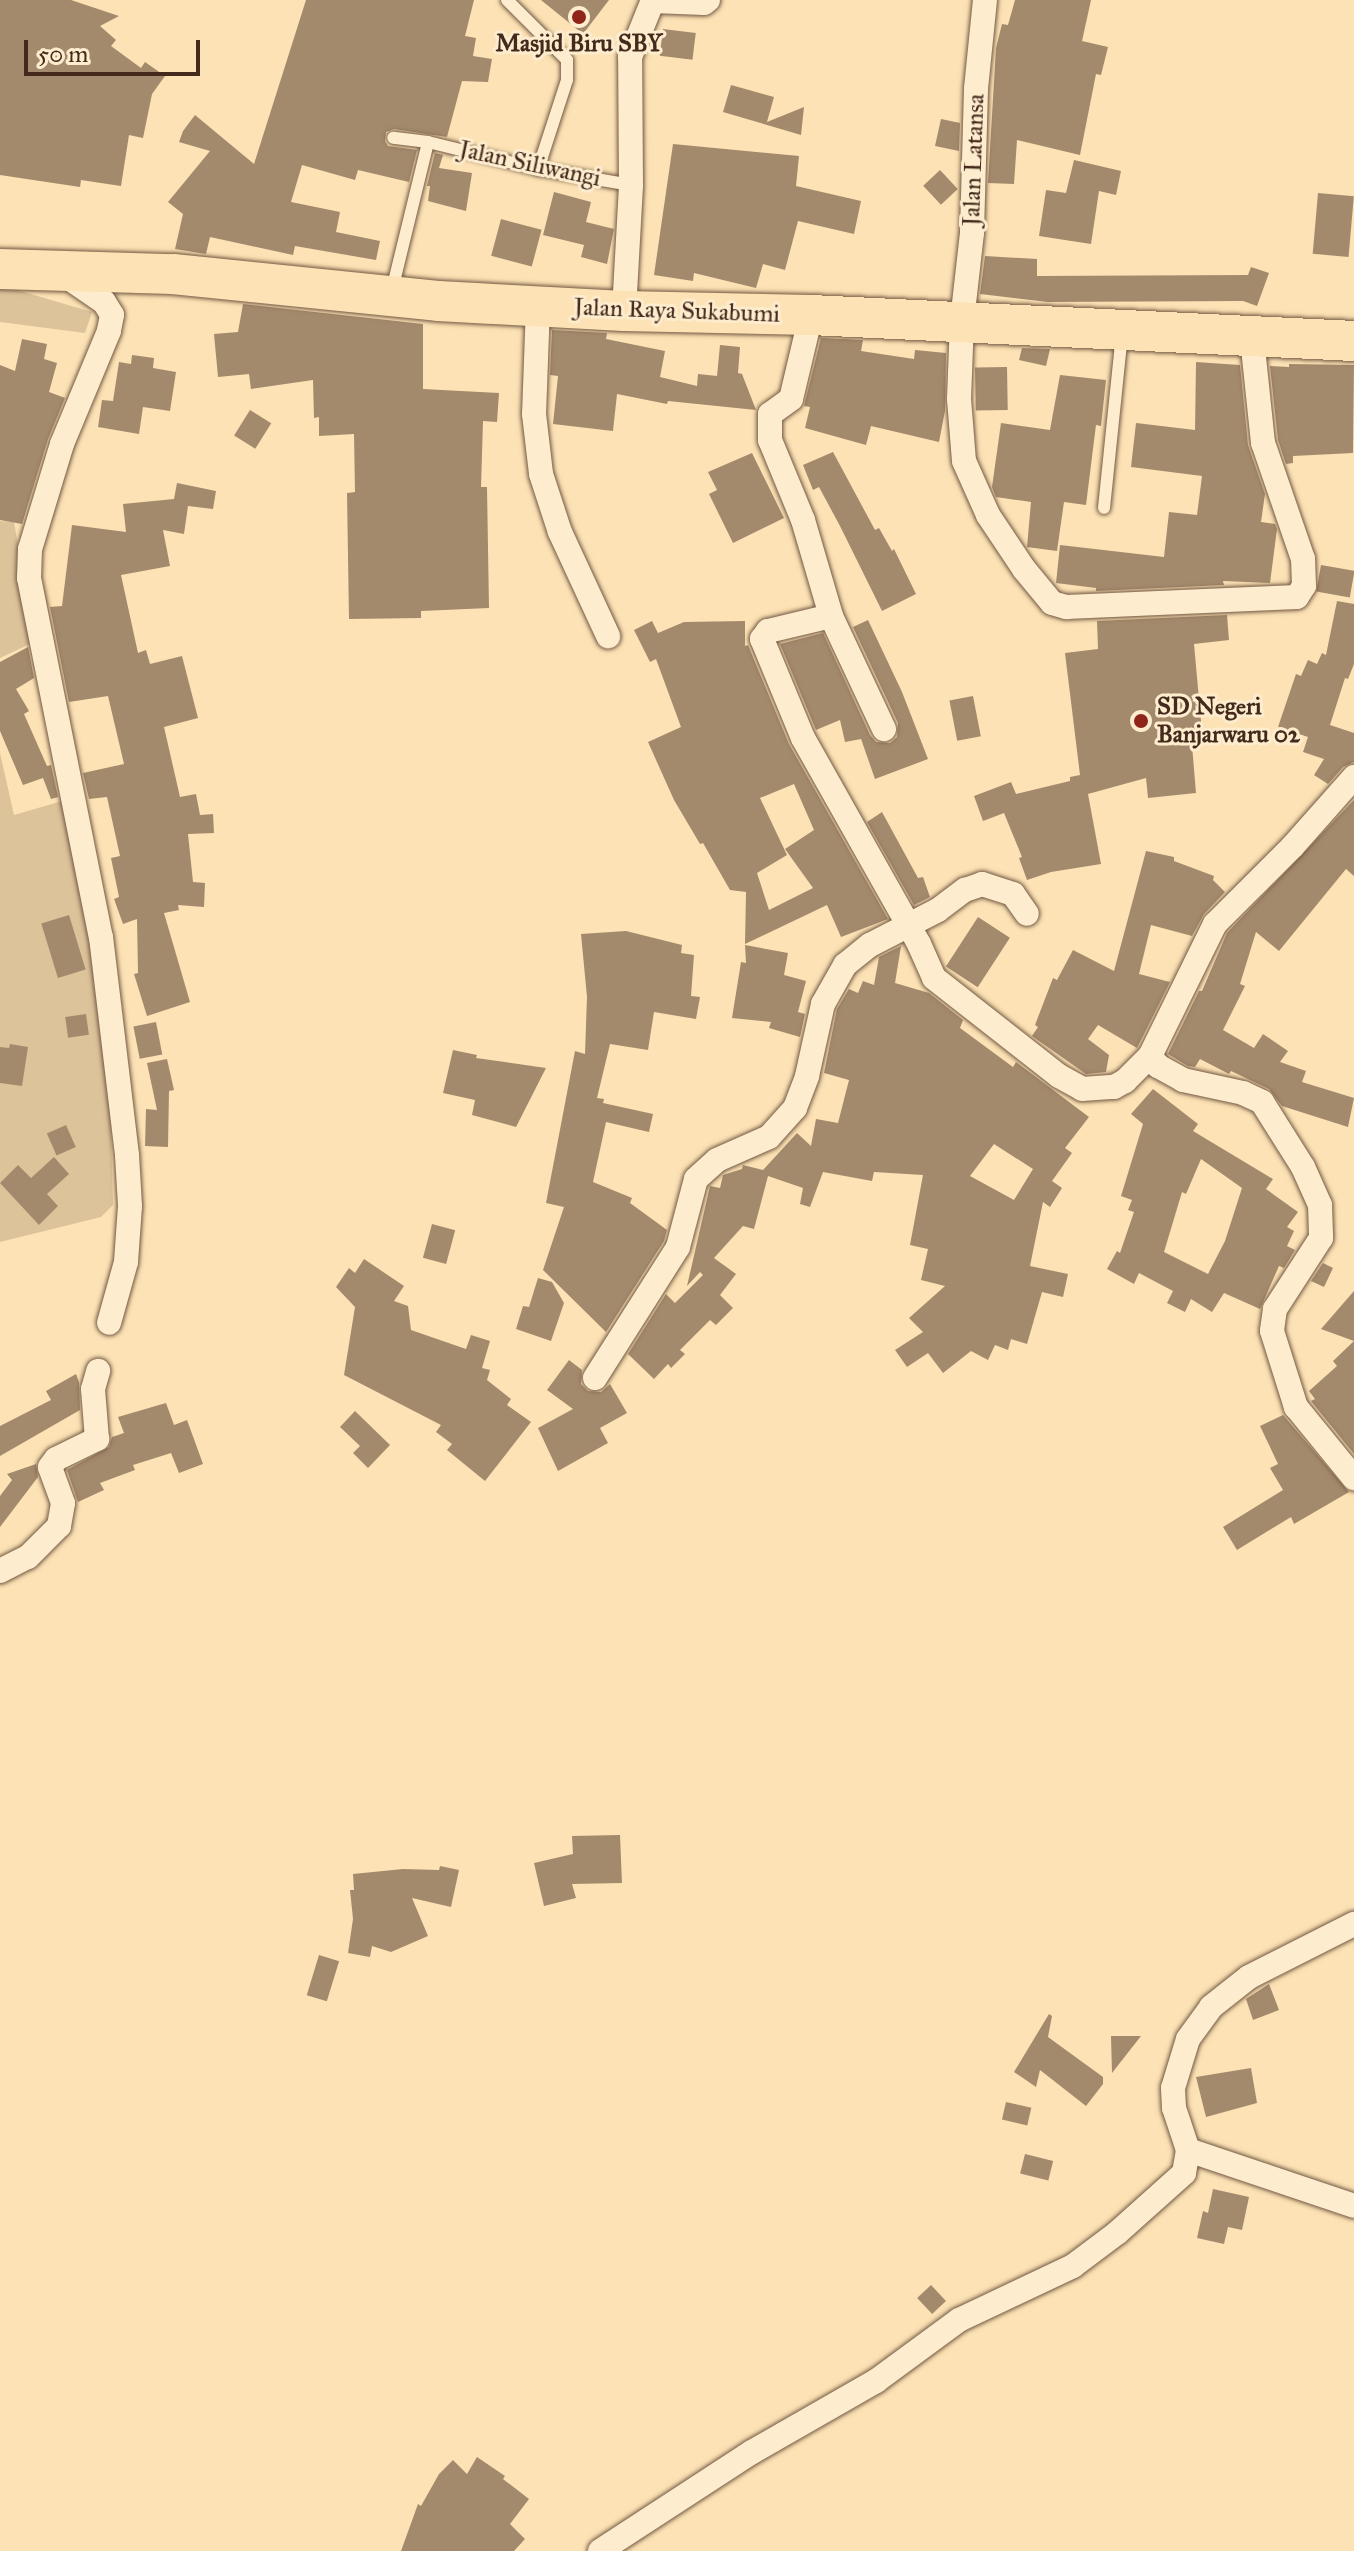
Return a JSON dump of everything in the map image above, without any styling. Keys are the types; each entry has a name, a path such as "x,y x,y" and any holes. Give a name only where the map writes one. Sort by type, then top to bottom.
{"highway":[{"name":"Jalan Raya Sukabumi","path":"0,269 173,274 391,296 624,311 962,321 1122,332 1354,341"}],"street":[{"path":"653,0 704,3 708,0"},
{"name":"Jalan Siliwangi","path":"624,311 631,185 630,57 653,0"},
{"name":"Jalan Latansa","path":"985,0 977,74 970,262 962,321 961,434 964,461 973,487 1039,589 1052,603 1066,607 1290,600 1301,591 1303,559 1259,427 1252,338"},
{"path":"60,272 104,302 112,315 109,331 62,444 28,565 32,606 78,808 101,937 127,1155 129,1230 126,1262 109,1323"},
{"path":"538,306 534,414 541,474 560,532 608,636"},
{"path":"811,315 791,399 770,414 770,440 803,520 831,616 884,729"},
{"path":"831,616 768,631 762,639 803,738 934,978 1071,1084 1090,1091 1114,1087 1125,1081 1150,1056 1215,924 1302,837 1354,777"},
{"path":"595,1378 678,1247 696,1179 717,1160 758,1144 783,1124 803,1092 823,1004 836,977 870,945 938,910 965,890 982,884 1013,894 1027,914"},
{"path":"1150,1056 1158,1066 1183,1080 1243,1093 1262,1102 1303,1167 1320,1205 1321,1238 1275,1309 1272,1331 1296,1407 1354,1478"},
{"path":"0,1571 28,1557 59,1526 63,1503 50,1467 56,1459 97,1439 93,1389 98,1371"},
{"path":"600,2551 752,2452 876,2381 959,2320 1073,2266 1177,2181 1184,2173 1188,2150 1174,2108 1173,2088 1188,2039 1211,2007 1249,1977 1354,1924"},
{"path":"1188,2150 1354,2206"}],"lane":[{"path":"507,0 567,60 567,80 538,169"},
{"name":"Jalan Siliwangi","path":"393,138 428,142 538,169 631,185"},
{"path":"391,296 428,142"},
{"path":"1104,508 1122,332"}],"shaded area":[{"path":"0,285 92,312 85,333 0,322"},
{"path":"0,521 14,522 34,642 0,658"},
{"path":"0,753 14,815 69,799 113,977 110,1093 113,1205 101,1217 0,1242"}],"building":[{"path":"0,0 71,0 119,16 100,26 116,40 111,46 141,68 145,62 165,76 152,94 143,138 129,135 121,186 81,180 80,187 0,175"},
{"path":"306,0 474,0 465,36 476,38 473,56 492,59 488,82 462,81 447,137 394,129 386,132 388,146 417,150 409,182 358,170 355,180 302,165 291,202 340,212 336,232 380,241 376,260 295,246 293,255 210,237 206,254 175,249 183,214 168,202 210,151 179,142 183,131 195,115 254,164"},
{"name":"Masjid Biru SBY","path":"541,0 609,0 583,34"},
{"path":"1015,0 1091,0 1082,41 1108,47 1101,75 1096,74 1080,155 1017,140 1014,184 988,183 996,48 1002,24 1008,25"},
{"path":"663,29 696,33 692,60 660,56"},
{"path":"731,85 774,97 767,122 804,107 801,135 723,112"},
{"path":"941,119 960,123 959,151 935,146"},
{"path":"673,144 799,156 796,186 861,201 854,234 798,221 785,270 763,264 756,288 694,273 693,281 654,275"},
{"path":"435,153 443,155 439,168 472,173 466,211 428,201 430,186 427,186"},
{"path":"1074,160 1121,171 1116,195 1099,191 1091,244 1039,236 1046,190 1066,193"},
{"path":"940,170 958,189 941,205 923,186"},
{"path":"554,192 591,202 586,222 614,229 607,264 581,257 584,245 543,235"},
{"path":"1318,193 1354,196 1349,257 1313,254"},
{"path":"501,219 542,230 532,267 491,256"},
{"path":"985,256 1037,259 1037,276 1248,275 1251,267 1269,273 1257,306 1243,301 1048,302 980,294"},
{"path":"243,304 423,324 423,389 499,393 497,422 483,421 481,487 487,487 489,608 421,611 421,618 349,619 347,493 355,492 354,434 319,436 319,417 314,418 313,380 251,389 249,374 218,377 214,334 238,332"},
{"path":"552,330 607,333 606,339 665,351 660,377 697,386 698,374 717,376 720,345 740,347 738,373 742,374 756,410 668,401 667,404 617,394 613,431 553,424 558,376 550,375"},
{"path":"821,338 863,340 861,351 914,359 915,350 946,353 945,411 939,442 871,426 866,445 805,428 810,407 804,406"},
{"path":"22,339 47,344 44,359 57,363 49,392 65,398 48,439 22,524 0,520 0,365 15,371"},
{"path":"1022,348 1050,349 1046,366 1019,360"},
{"path":"132,355 154,358 153,368 176,372 170,411 143,407 139,434 98,427 102,400 113,401 119,362 131,364"},
{"path":"1196,362 1240,365 1248,445 1265,494 1261,522 1275,524 1277,529 1270,583 1223,581 1224,585 1096,591 1096,588 1056,583 1060,545 1164,557 1169,512 1197,515 1202,476 1131,467 1136,423 1195,430"},
{"path":"1289,364 1354,365 1353,453 1293,456 1293,463 1286,464 1278,440 1270,366 1289,367"},
{"path":"1007,367 1008,410 976,411 975,368"},
{"path":"1060,375 1106,380 1101,426 1096,425 1086,505 1064,502 1057,551 1027,547 1031,502 996,497 992,487 1001,423 1050,430"},
{"path":"250,410 271,423 255,449 234,435"},
{"path":"833,452 875,530 879,528 892,551 894,549 916,594 882,611 819,487 813,490 803,465"},
{"path":"752,453 784,518 733,543 709,494 717,490 708,472"},
{"path":"177,483 216,491 213,509 188,506 184,534 163,530 170,566 121,575 138,653 146,650 150,664 182,656 198,718 164,727 180,797 196,794 200,815 213,814 214,833 188,834 193,882 205,883 204,907 178,905 179,910 164,913 190,1002 147,1016 134,974 138,973 137,919 123,924 114,899 119,897 111,858 120,856 107,797 89,799 83,773 124,764 108,696 69,702 50,607 62,606 72,525 126,532 123,504 174,499"},
{"path":"1321,565 1354,571 1350,597 1316,592"},
{"path":"1337,601 1354,604 1354,664 1348,679 1345,678 1330,725 1354,733 1354,762 1343,767 1328,784 1314,775 1324,759 1303,752 1308,737 1278,727 1296,674 1301,676 1308,660 1317,664 1322,653 1326,655"},
{"path":"1227,615 1229,640 1194,644 1203,743 1192,745 1196,793 1148,798 1146,778 1088,794 1101,864 1051,872 1027,880 1019,858 1022,857 1004,813 983,821 974,796 1011,782 1016,794 1070,781 1070,777 1080,775 1065,653 1098,649 1097,621"},
{"path":"868,620 902,692 928,759 875,779 861,739 845,742 840,720 816,730 780,644 823,633 870,735 876,742 890,743 897,737 898,723 853,627"},
{"path":"652,621 658,633 684,622 745,621 745,646 748,645 789,744 888,919 841,937 827,905 745,944 746,892 730,890 674,800 648,742 681,727 656,659 650,662 634,630","holes":["794,784 814,830 785,849 813,888 769,910 757,873 787,855 760,798"]},
{"path":"28,647 34,678 16,689 29,711 24,714 47,766 51,765 58,797 51,799 43,778 23,785 0,731 0,662"},
{"path":"973,696 981,736 957,741 949,701"},
{"path":"1354,800 1354,876 1346,869 1279,951 1256,932 1240,984 1245,986 1223,1030 1254,1048 1263,1034 1288,1051 1280,1062 1306,1071 1302,1082 1354,1098 1348,1127 1282,1106 1269,1089 1231,1071 1229,1074 1200,1059 1195,1067 1188,1066 1168,1054 1199,991 1202,991 1227,933"},
{"path":"882,812 918,878 923,877 930,897 914,905 867,822"},
{"path":"1146,851 1174,857 1174,861 1214,876 1213,880 1225,892 1204,914 1192,936 1151,925 1139,974 1170,982 1137,1048 1098,1025 1088,1039 1109,1055 1106,1072 1086,1074 1032,1036 1038,1027 1035,1025 1053,978 1057,980 1073,950 1114,971"},
{"path":"69,915 86,970 58,978 41,923"},
{"path":"978,917 1010,938 978,987 946,966"},
{"path":"626,931 682,945 681,953 694,955 691,996 700,997 696,1019 654,1012 648,1050 610,1044 597,1098 604,1099 603,1103 653,1114 649,1132 606,1122 593,1182 632,1198 630,1203 667,1230 664,1241 606,1332 543,1270 564,1207 546,1203 575,1051 585,1054 587,997 581,934"},
{"path":"745,945 788,953 784,975 806,981 798,1012 805,1014 800,1037 769,1028 771,1022 732,1018 741,962 746,963"},
{"path":"901,946 895,983 929,993 963,1020 960,1028 1013,1067 1016,1062 1089,1117 1065,1148 1072,1153 1052,1181 1062,1188 1050,1207 1043,1202 1030,1266 1068,1274 1063,1297 1042,1292 1027,1344 1011,1339 1008,1350 995,1345 988,1360 971,1351 943,1373 928,1353 907,1367 895,1350 923,1332 909,1318 945,1286 921,1280 928,1249 910,1245 923,1175 874,1172 872,1181 823,1172 810,1207 800,1204 803,1188 768,1176 754,1229 743,1226 714,1258 736,1274 720,1295 733,1308 716,1325 710,1320 680,1350 685,1354 671,1368 668,1364 654,1379 628,1354 666,1294 675,1303 703,1275 700,1272 687,1286 710,1186 720,1188 723,1175 742,1169 743,1165 763,1170 797,1133 811,1146 816,1119 838,1123 849,1080 824,1073 837,1009 849,989 858,993 863,981 874,985 879,957","holes":["994,1144 1033,1169 1014,1200 970,1176"]},
{"path":"86,1014 89,1035 68,1038 65,1017"},
{"path":"156,1022 162,1054 140,1059 133,1026"},
{"path":"10,1044 28,1047 22,1086 0,1083 0,1047 9,1048"},
{"path":"453,1050 477,1055 476,1058 546,1068 516,1127 472,1115 475,1100 443,1093"},
{"path":"167,1059 174,1090 169,1091 168,1147 145,1146 146,1109 157,1110 147,1063"},
{"path":"1153,1089 1198,1124 1193,1131 1273,1179 1266,1189 1298,1212 1287,1227 1294,1231 1287,1246 1295,1250 1284,1268 1279,1266 1260,1309 1224,1293 1212,1312 1191,1299 1185,1312 1167,1303 1173,1291 1139,1273 1134,1284 1107,1269 1117,1251 1120,1253 1134,1212 1128,1210 1132,1200 1121,1196 1143,1124 1131,1114","holes":["1201,1159 1242,1188 1225,1241 1208,1274 1164,1252 1182,1192 1186,1194"]},
{"path":"66,1125 76,1147 57,1155 47,1134"},
{"path":"54,1157 69,1174 47,1194 58,1206 39,1225 0,1183 18,1165 31,1178"},
{"path":"432,1224 455,1230 446,1264 423,1258"},
{"path":"364,1259 404,1286 394,1301 408,1306 411,1330 466,1349 471,1335 490,1341 482,1368 490,1370 487,1380 511,1399 507,1405 531,1422 485,1481 447,1450 452,1444 436,1432 441,1425 344,1375 355,1307 336,1287 349,1268 355,1273"},
{"path":"1323,1263 1333,1268 1324,1287 1311,1281"},
{"path":"538,1278 552,1282 564,1303 551,1341 516,1329 523,1306 529,1307"},
{"path":"1354,1291 1354,1341 1321,1329"},
{"path":"1354,1341 1354,1454 1311,1401 1315,1399 1309,1391 1337,1366 1333,1361"},
{"path":"569,1360 582,1370 581,1384 588,1391 601,1392 610,1384 627,1413 600,1428 608,1443 558,1471 538,1428 573,1409 547,1390"},
{"path":"76,1374 80,1410 0,1456 0,1426 51,1400 46,1391"},
{"path":"166,1403 174,1425 187,1420 203,1464 179,1473 171,1453 133,1465 135,1470 100,1483 104,1490 78,1502 67,1470 109,1447 112,1437 124,1433 118,1417"},
{"path":"355,1411 390,1445 368,1468 353,1453 360,1446 340,1427"},
{"path":"1283,1415 1349,1492 1294,1524 1291,1517 1237,1550 1223,1527 1283,1490 1270,1468 1278,1464 1260,1426"},
{"path":"36,1464 38,1477 0,1527 0,1496 12,1480 7,1474"},
{"path":"620,1835 622,1883 572,1884 576,1898 544,1906 534,1863 573,1854 572,1836"},
{"path":"440,1866 459,1870 451,1907 412,1898 428,1936 391,1952 372,1946 370,1957 348,1953 353,1919 350,1890 354,1890 353,1874 403,1869 439,1870"},
{"path":"319,1955 339,1961 327,2001 307,1995"},
{"path":"1269,1984 1279,2010 1253,2020 1246,1999"},
{"path":"1049,2014 1052,2016 1048,2037 1103,2077 1103,2084 1086,2106 1040,2070 1036,2087 1014,2072"},
{"path":"1111,2036 1141,2036 1112,2073"},
{"path":"1251,2068 1257,2103 1206,2117 1196,2077"},
{"path":"1006,2102 1031,2108 1027,2125 1002,2120"},
{"path":"1025,2154 1053,2161 1048,2180 1020,2173"},
{"path":"1213,2189 1249,2197 1242,2230 1228,2227 1224,2244 1197,2238 1203,2211 1208,2213"},
{"path":"931,2285 946,2301 932,2314 917,2298"},
{"path":"477,2457 505,2476 503,2479 529,2499 510,2524 525,2539 514,2551 401,2551 418,2504 421,2506 439,2474 453,2460 467,2474"}],"place":[{"name":"Masjid Biru SBY","path":"579,17"},
{"name":"SD Negeri Banjarwaru 02","path":"1141,721"}]}
